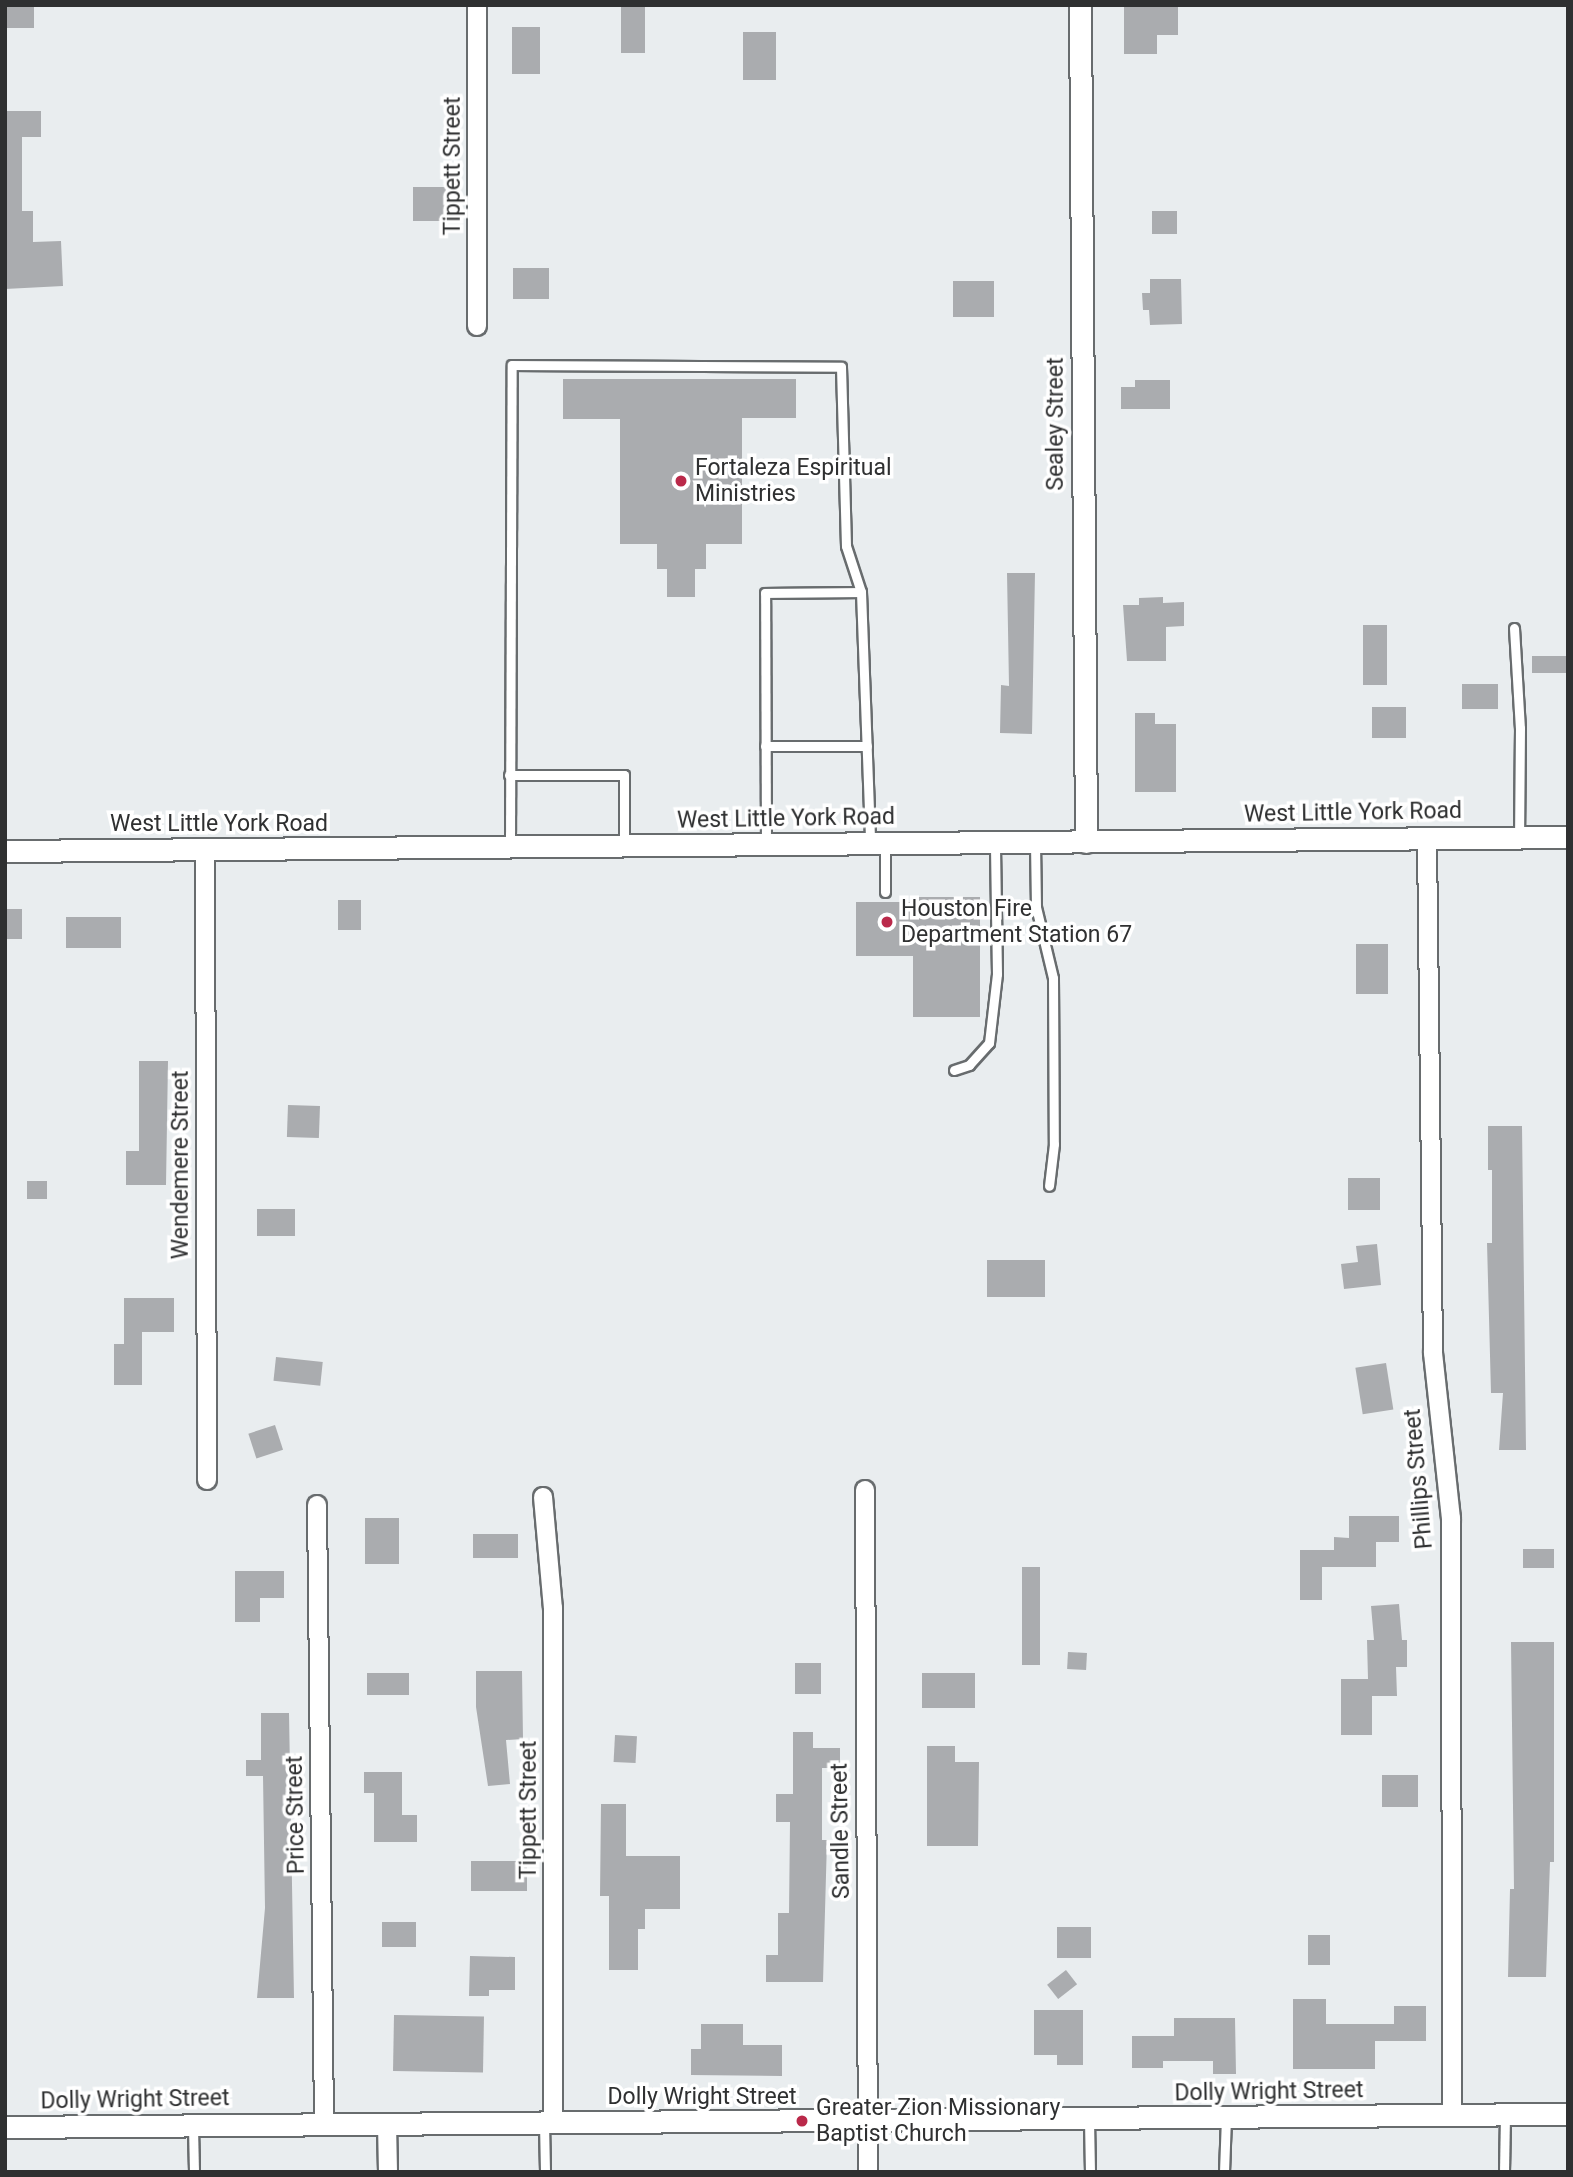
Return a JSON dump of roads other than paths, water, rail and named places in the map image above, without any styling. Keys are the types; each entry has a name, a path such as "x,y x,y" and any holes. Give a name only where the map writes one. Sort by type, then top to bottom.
{"street":[{"name":"Tippett Street","path":"477,5 477,326"},
{"name":"Sealey Street","path":"1080,5 1086,842"},
{"name":"West Little York Road","path":"5,851 1568,837"},
{"name":"Phillips Street","path":"1427,839 1433,1353 1451,1518 1452,2116"},
{"name":"Wendemere Street","path":"205,849 207,1480"},
{"name":"Sandle Street","path":"864,1490 868,2172"},
{"name":"Tippett Street","path":"543,1497 553,1608 549,2123"},
{"name":"Price Street","path":"317,1505 324,2124"},
{"name":"Dolly Wright Street","path":"5,2127 868,2122 1568,2114"},
{"path":"387,2124 388,2172"}],"lane":[{"path":"510,848 512,365 841,367 846,546 862,592 867,746 885,892"},
{"path":"766,845 765,593 862,592"},
{"path":"1514,628 1520,728 1519,838"},
{"path":"765,746 867,746"},
{"path":"509,775 624,775 624,847"},
{"path":"1035,842 1036,907 1053,978 1054,1144 1049,1186"},
{"path":"954,1070 969,1065 989,1043 997,974 995,844"},
{"path":"1504,2172 1505,2115"},
{"path":"1224,2172 1226,2118"},
{"path":"1089,2120 1090,2172"},
{"path":"545,2172 549,2123"},
{"path":"193,2125 194,2172"}],"place":[{"name":"Fortaleza Espiritual Ministries","path":"681,481"},
{"name":"Houston Fire Department Station 67","path":"887,922"},
{"name":"Greater Zion Missionary Baptist Church","path":"802,2121"}]}
